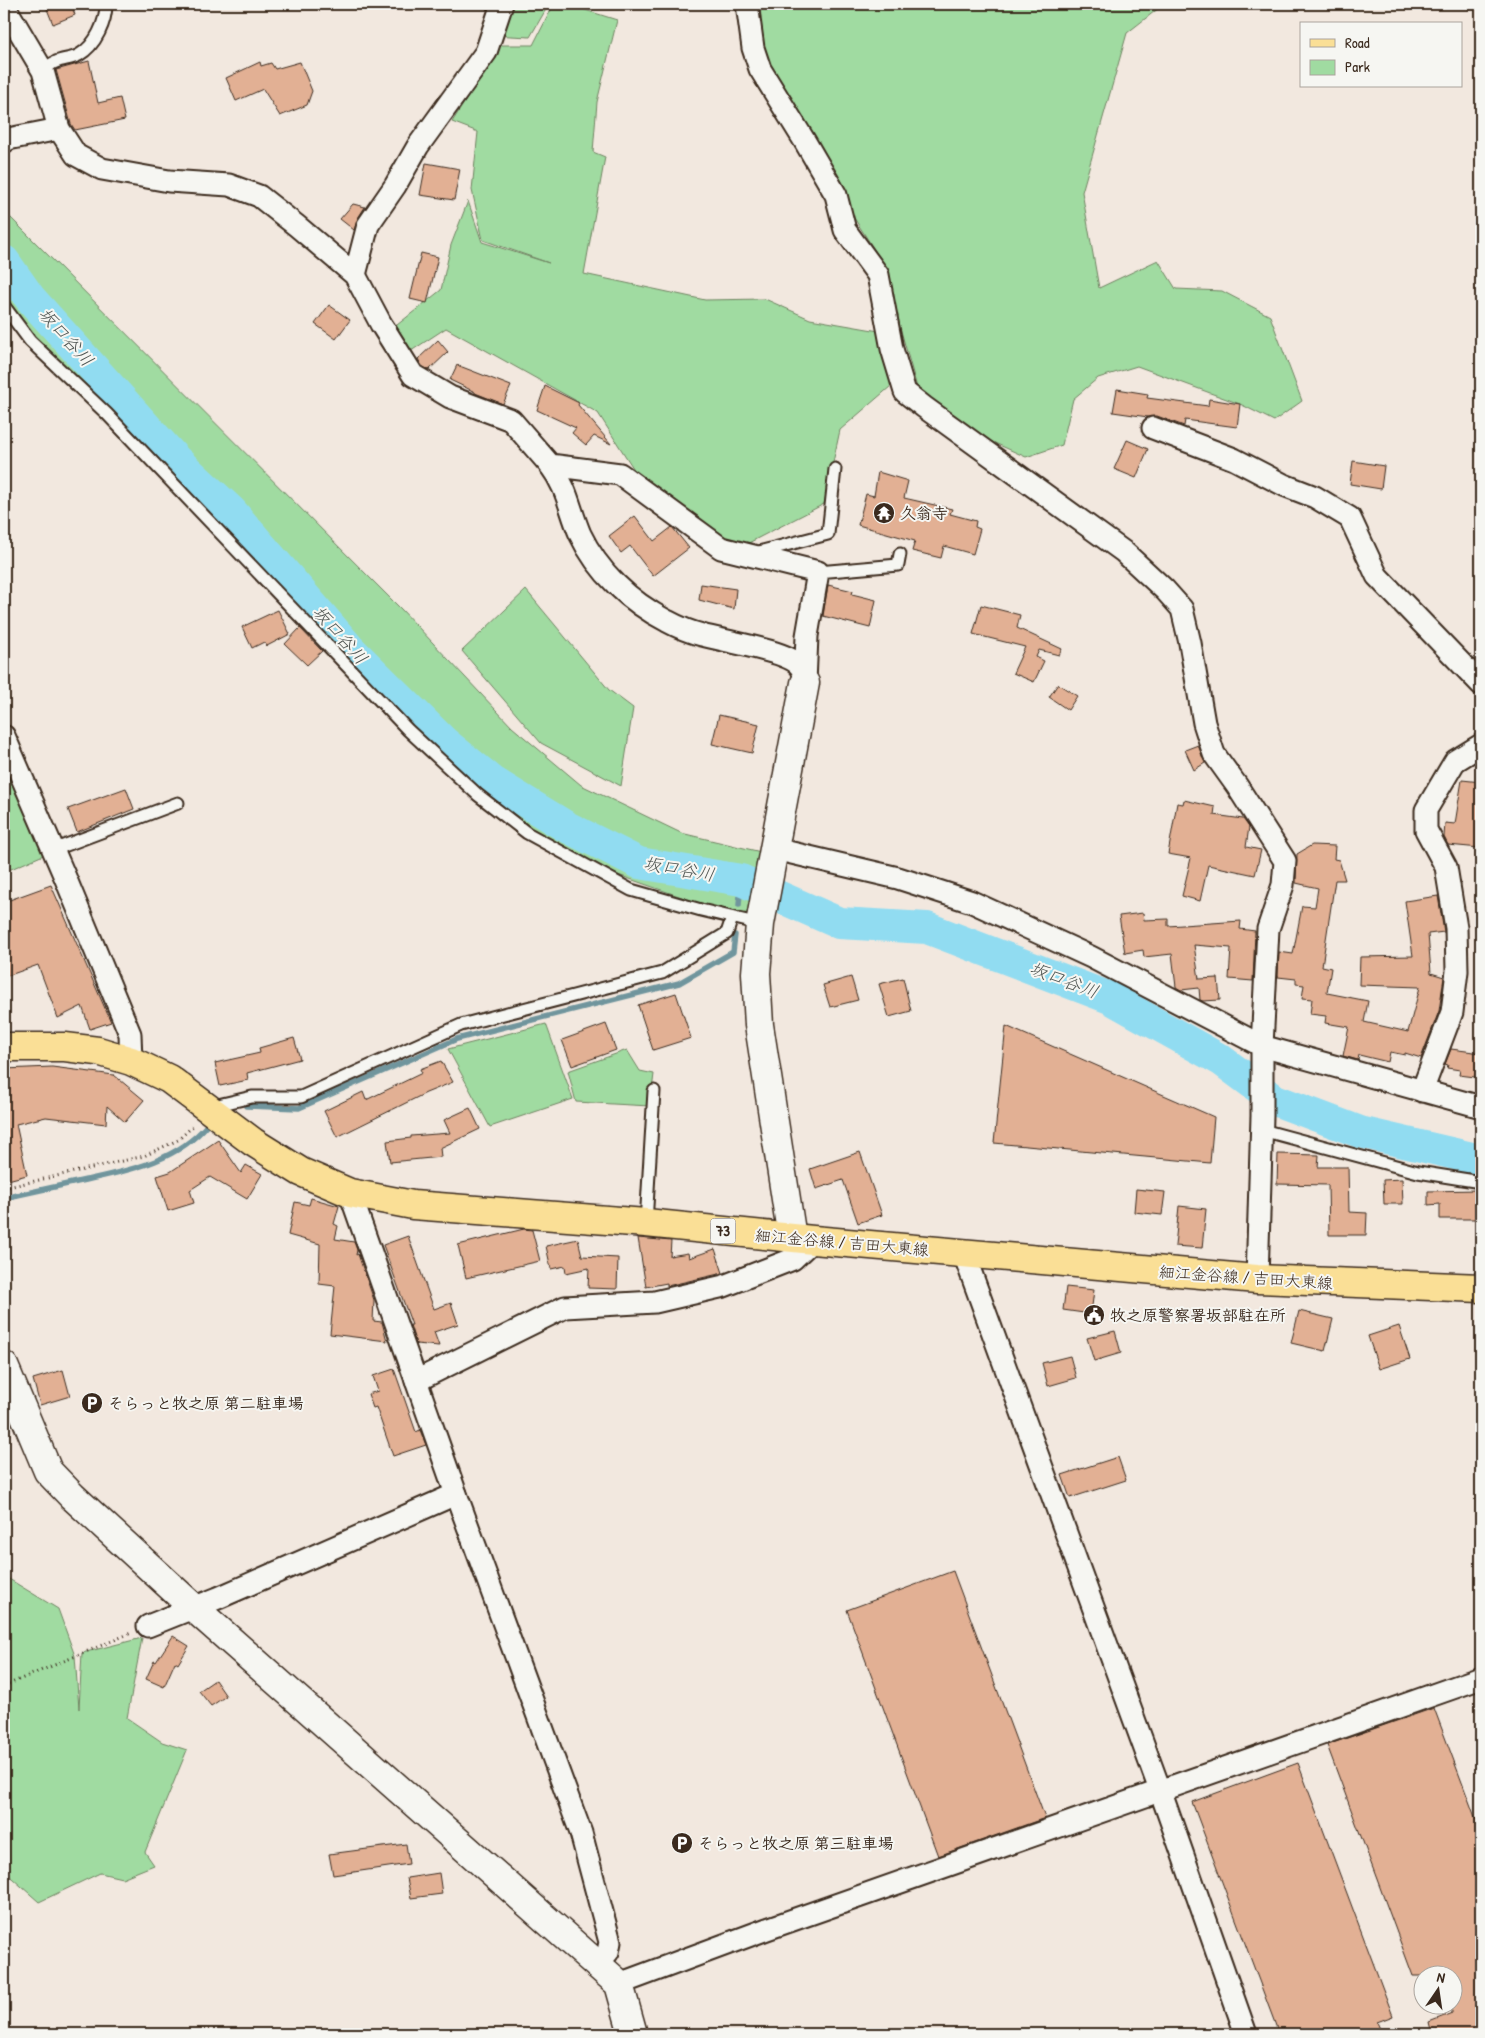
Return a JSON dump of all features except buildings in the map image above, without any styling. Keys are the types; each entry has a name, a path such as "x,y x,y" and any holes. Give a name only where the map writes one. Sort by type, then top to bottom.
{"main road":[{"name":"細江金谷線 / 吉田大東線","path":"4,1047 65,1047 98,1052 131,1061 169,1080 254,1142 301,1172 350,1192 413,1205 646,1223 1256,1280 1481,1288"}],"street":[{"path":"355,275 368,226 395,186 418,146 486,52 502,4"},
{"path":"747,4 752,48 760,69 836,195 845,230 878,275 892,349 905,392 924,408 1124,552 1165,590 1182,609 1204,723 1214,754 1243,794 1284,860 1283,885 1268,929 1262,1046 1262,1123 1256,1280"},
{"path":"4,5 43,71 59,129 76,154 102,169 169,181 229,185 258,196 355,275 381,324 413,375 450,397 511,420 561,479 580,533 589,549 599,566 627,594 643,607 680,627 700,635 788,657 800,666 804,672 805,683"},
{"path":"4,142 8,139 59,129"},
{"path":"1153,428 1234,460 1284,485 1315,497 1350,518 1377,576 1481,684"},
{"path":"416,1381 565,1307 655,1302 724,1286 793,1259 802,1239 759,1025 756,973 761,919 805,683 807,636 818,572 721,548 620,474 550,465"},
{"path":"4,736 130,1034 131,1061"},
{"path":"1422,1091 1452,1012 1457,971 1456,928 1446,867 1426,830 1426,810 1455,761 1481,745"},
{"path":"774,853 898,878 972,902 1091,957 1262,1046 1481,1107"},
{"path":"350,1192 456,1494 581,1833 610,1942 608,1952 597,1965"},
{"path":"964,1254 1160,1790 1246,2034"},
{"path":"4,1366 48,1471 72,1496 194,1608 619,1984 633,2034"},
{"path":"148,1626 194,1608 456,1494"},
{"path":"619,1984 767,1929 1481,1678"}],"lane":[{"path":"43,71 54,62 78,56 90,46 106,14 106,4"},
{"path":"4,306 30,341 106,414 408,730 478,795 527,833 631,890 732,918 761,919"},
{"path":"749,555 828,534 836,470"},
{"path":"818,572 898,565 900,554"},
{"path":"53,850 178,803"},
{"path":"210,1110 222,1104 252,1097 301,1097 461,1025 662,973 727,933 732,918"},
{"path":"646,1223 654,1091"},
{"path":"1262,1123 1418,1172 1481,1182"}],"path":[{"path":"4,1188 144,1156 178,1140 210,1110"},
{"path":"4,1686 148,1626"}],"green space":[{"path":"504,4 549,4 530,37 492,35"},
{"path":"554,4 566,4 617,20 597,102 593,152 605,157 584,274 705,300 765,299 810,319 879,331 891,386 840,430 824,504 733,551 642,482 598,413 446,328 405,355 392,329 441,290 451,245 468,201 482,242 549,263 483,240 472,190 478,132 452,122 488,65 488,45 533,45"},
{"path":"760,4 1164,4 1127,33 1082,192 1099,288 1158,260 1176,289 1222,291 1270,316 1302,401 1274,421 1240,404 1137,366 1098,378 1073,399 1062,445 1026,457 988,440 918,391 901,331 888,271 847,207 764,58"},
{"path":"4,211 401,609 512,727 581,785 681,833 761,852 751,921 546,850 514,818 436,756 134,436 15,317 4,301"},
{"path":"526,590 609,690 633,708 621,786 541,743 462,651"},
{"path":"4,756 48,853 4,872"},
{"path":"546,1024 573,1099 490,1127 448,1049"},
{"path":"627,1050 640,1071 654,1074 650,1106 576,1102 568,1071"},
{"path":"4,1576 58,1609 75,1656 79,1709 82,1653 142,1638 127,1718 162,1742 187,1750 145,1852 154,1865 122,1878 100,1873 39,1902 4,1871"}],"waterway":[{"name":"坂口谷川","path":"4,261 30,298 176,460 231,511 349,648 445,743 493,782 565,826 639,863 741,880 839,923 927,928 1110,998 1221,1060 1275,1100 1360,1132 1481,1160"},
{"path":"739,905 741,880"},
{"path":"246,1106 299,1108 457,1039 679,983 733,952 735,935"},
{"path":"4,1198 136,1168 182,1147 196,1137 208,1124"}],"place":[{"name":"久翁寺","path":"884,513"},
{"name":"牧之原警察署坂部駐在所","path":"1094,1315"},
{"name":"そらっと牧之原 第二駐車場","path":"92,1403"},
{"name":"そらっと牧之原 第三駐車場","path":"682,1843"}]}
